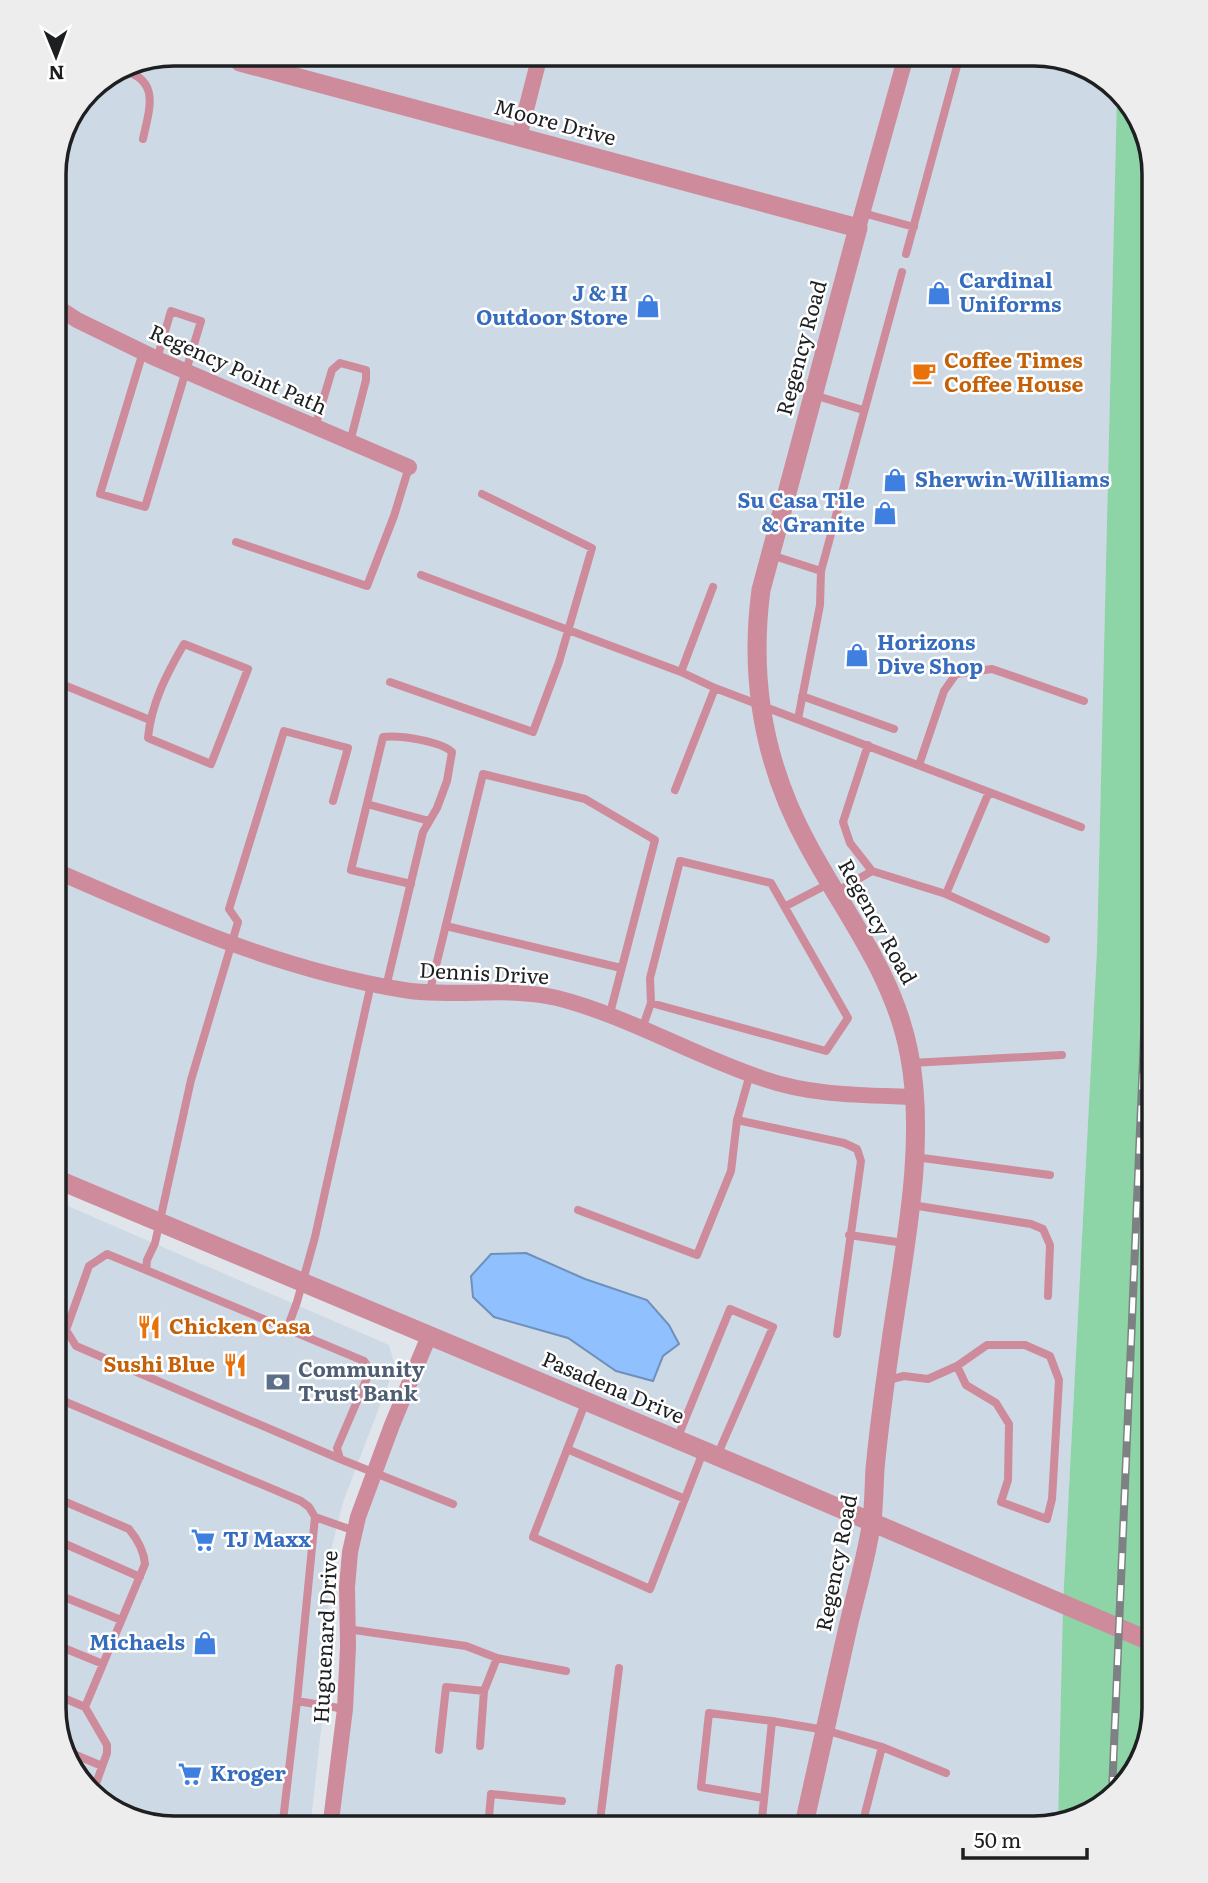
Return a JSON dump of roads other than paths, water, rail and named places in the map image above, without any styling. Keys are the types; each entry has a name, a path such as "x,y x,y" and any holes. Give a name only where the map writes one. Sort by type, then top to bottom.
{"street":[{"path":"519,137 537,67"},
{"name":"Regency Road","path":"806,1816 872,1522 885,1381 914,1157 915,1097 911,1063 899,1012 885,976 808,846 783,792 768,746 759,704 758,614 761,590 903,67"},
{"name":"Moore Drive","path":"286,68 519,137 860,220"},
{"name":"Regency Point Path","path":"67,313 150,355 409,467"},
{"name":"Dennis Drive","path":"67,875 232,945 330,975 429,994 529,993 556,998 642,1029 765,1080 816,1092 915,1097"},
{"name":"Pasadena Drive","path":"67,1183 711,1453 1142,1638"},
{"name":"Huguenard Drive","path":"332,1816 345,1709 347,1587 355,1531 374,1474 429,1336"}],"lane":[{"path":"906,254 957,67"},
{"path":"135,74 145,81 150,93 143,139"},
{"path":"860,220 914,227"},
{"path":"798,719 820,605 821,570 902,272"},
{"path":"171,311 201,321 145,507 100,494 150,355 171,311"},
{"path":"315,427 332,370 340,363 366,370 366,380 350,442"},
{"path":"814,395 863,410"},
{"path":"236,542 367,586 394,516 409,467"},
{"path":"390,682 533,732 568,631 592,548 482,495"},
{"path":"771,555 821,570"},
{"path":"421,575 681,672 715,688 1081,827"},
{"path":"681,672 713,587"},
{"path":"184,643 248,669 211,764 148,738 149,720 168,671 184,643"},
{"path":"919,765 944,691 956,674 992,669 1084,701"},
{"path":"67,686 149,720"},
{"path":"675,790 715,688"},
{"path":"802,696 894,729"},
{"path":"146,1270 191,1080 238,922 229,909 284,731 348,748 333,802"},
{"path":"287,1329 315,1237 379,985 411,884 423,832 436,808 449,772 452,752 443,746 394,736 383,737 351,870 411,884"},
{"path":"868,746 843,822 850,843 872,871 946,894 1046,939"},
{"path":"429,994 483,774 585,799 655,840 609,1017"},
{"path":"946,894 989,792"},
{"path":"367,804 429,821"},
{"path":"642,1029 651,1003 650,978 680,861 771,883 848,1018 826,1051 651,1003"},
{"path":"786,906 872,871"},
{"path":"446,926 621,968"},
{"path":"911,1063 1062,1055"},
{"path":"578,1210 697,1255 731,1171 737,1120 750,1074"},
{"path":"737,1120 844,1143 857,1149 861,1161 837,1334"},
{"path":"914,1157 1051,1175"},
{"path":"909,1205 1031,1224 1043,1229 1050,1245 1048,1296"},
{"path":"849,1235 904,1243"},
{"path":"67,1327 89,1266 107,1254 364,1361 368,1367 367,1378 337,1448 340,1459"},
{"path":"586,1401 533,1537 650,1588 685,1499 711,1453 772,1327 730,1309 677,1439"},
{"path":"67,1332 76,1346 374,1474 453,1504"},
{"path":"885,1381 904,1376 928,1379 957,1366 987,1345 1025,1345 1050,1356 1059,1380 1052,1499 1047,1519 1001,1502 1008,1480 1009,1424 996,1403 967,1385 957,1366"},
{"path":"67,1402 301,1501 315,1517 284,1816"},
{"path":"567,1449 685,1499"},
{"path":"67,1503 129,1529 137,1539 145,1564 85,1707"},
{"path":"315,1517 355,1531"},
{"path":"67,1545 140,1577"},
{"path":"67,1597 121,1620"},
{"path":"347,1629 466,1646 497,1658 566,1671"},
{"path":"67,1649 103,1664"},
{"path":"480,1746 484,1690 497,1658"},
{"path":"601,1816 619,1668"},
{"path":"439,1750 446,1687 484,1690"},
{"path":"67,1699 85,1707 107,1745 107,1753 96,1783"},
{"path":"297,1701 345,1709"},
{"path":"763,1798 701,1787 709,1713 772,1720 825,1730 882,1747 946,1773"},
{"path":"762,1816 772,1720"},
{"path":"864,1816 882,1747"},
{"path":"77,1756 102,1766"},
{"path":"489,1816 491,1794 562,1801"}],"water":[{"path":"526,1253 585,1279 647,1300 669,1325 679,1344 663,1356 653,1381 616,1371 568,1338 494,1317 473,1297 471,1276 491,1254"}],"railway":[{"path":"1112,1783 1142,1083"}],"place":[{"name":"Cardinal Uniforms","path":"939,293"},
{"name":"J & H Outdoor Store","path":"648,306"},
{"name":"Coffee Times Coffee House","path":"924,373"},
{"name":"Sherwin-Williams","path":"895,480"},
{"name":"Su Casa Tile & Granite","path":"885,513"},
{"name":"Horizons Dive Shop","path":"857,655"},
{"name":"Chicken Casa","path":"149,1327"},
{"name":"Sushi Blue","path":"235,1365"},
{"name":"Community Trust Bank","path":"278,1382"},
{"name":"TJ Maxx","path":"203,1540"},
{"name":"Michaels","path":"205,1643"},
{"name":"Kroger","path":"190,1774"}]}
